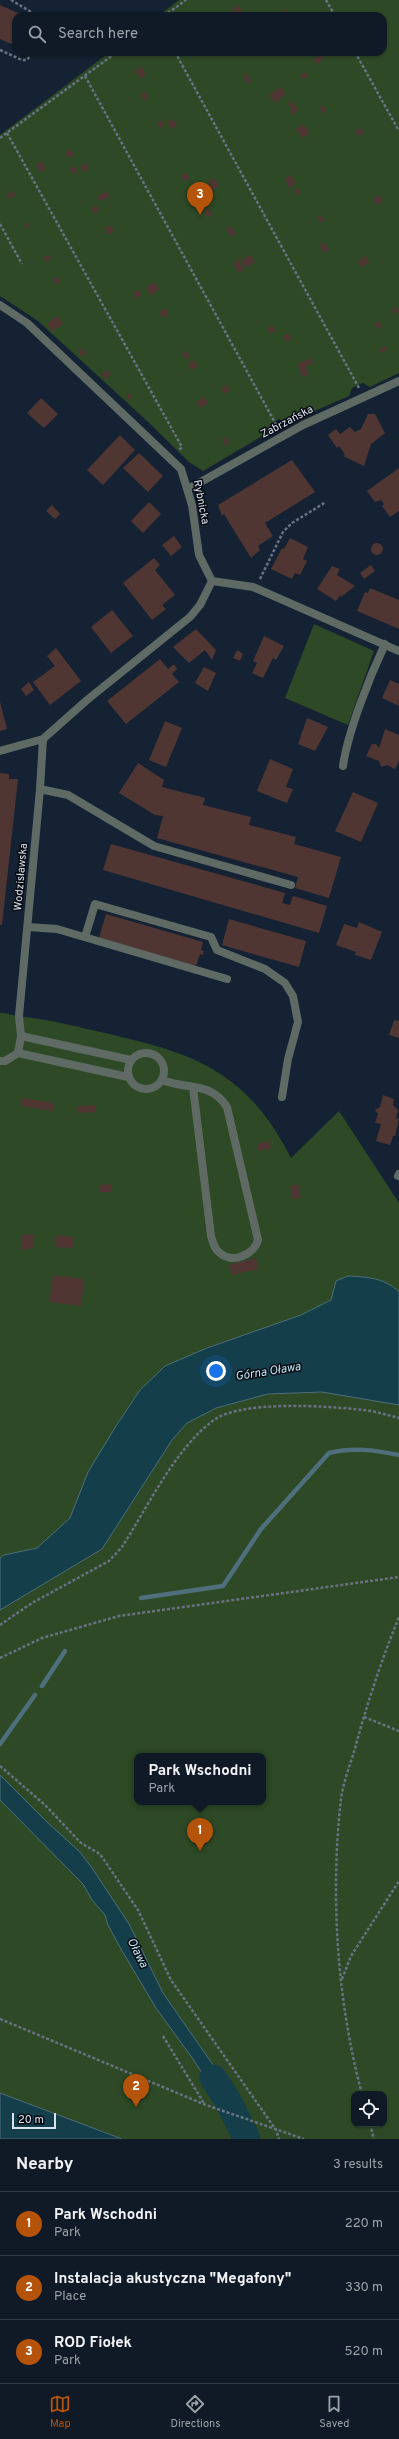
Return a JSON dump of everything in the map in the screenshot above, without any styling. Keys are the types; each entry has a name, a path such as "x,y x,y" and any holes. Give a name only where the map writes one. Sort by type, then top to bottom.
{"street":[{"name":"Rybnicka","path":"0,305 27,323 164,451 181,469 188,489 199,555 212,581"},
{"name":"Zabrzańska","path":"188,489 303,425 399,381"},
{"path":"0,751 43,740 87,700 190,617 200,605 212,581 253,587 399,650"},
{"path":"343,766 350,738 378,657 385,644"},
{"name":"Wodzisławska","path":"18,1053 21,1036 19,1016 40,789 43,740"},
{"path":"40,789 68,795 154,846 291,885"},
{"path":"85,937 95,904 211,937 217,950 265,969 285,983 293,996 298,1022 288,1059 282,1097"},
{"path":"28,927 57,929 227,979"},
{"path":"21,1036 131,1060"},
{"path":"0,1061 5,1062 18,1053 128,1077"},
{"path":"143,1053 157,1056 164,1069 162,1080 157,1086 146,1090 134,1086 128,1077 128,1066 131,1060 143,1053"},
{"path":"162,1080 210,1090 221,1099 231,1119 258,1240 251,1252 242,1256 224,1256 214,1247 193,1087"}],"path":[{"path":"11,0 31,12"},
{"path":"170,12 186,0"},
{"path":"326,0 333,12"},
{"path":"0,50 12,55"},
{"path":"13,56 22,60 27,60 30,56"},
{"path":"0,138 112,56"},
{"path":"177,56 358,386"},
{"path":"357,56 399,131"},
{"path":"86,76 274,422"},
{"path":"7,133 182,447 178,452"},
{"path":"0,224 22,264"},
{"path":"259,582 283,532 292,523 326,502"},
{"path":"0,1625 32,1603 109,1561 122,1548 186,1445 214,1419 231,1412 268,1407 324,1406 365,1410 399,1418"},
{"path":"0,1658 42,1638 119,1616 399,1577"},
{"path":"361,2091 350,2048 341,1981 336,1896 341,1798 364,1717 386,1648 399,1617"},
{"path":"364,1717 399,1731"},
{"path":"0,1766 45,1805 81,1843 100,1854 138,1910 171,1980 276,2130 279,2139"},
{"path":"341,1981 351,1956 399,1881"},
{"path":"0,2019 206,2105 304,2139"},
{"path":"163,2036 206,2105"},
{"path":"371,2127 374,2139"}],"green space":[{"path":"179,0 399,0 399,373 370,387 363,383 352,388 349,396 287,423 279,419 271,424 269,432 203,471 189,462 146,420 38,321 0,296 0,135 105,56 387,56 387,12 163,12"},
{"path":"314,624 374,651 348,725 285,698"},
{"path":"0,1013 51,1021 122,1037 182,1054 207,1066 231,1081 253,1101 272,1126 291,1158 339,1111 399,1203 399,1351 140,1390 95,1461 109,1480 0,1585"},
{"path":"399,1385 399,2139 122,2139 0,2093 0,1610 102,1549 172,1440 187,1423 216,1408 268,1394 322,1392"}],"water":[{"name":"Górna Oława","path":"348,1276 376,1279 394,1287 399,1292 399,1405 322,1392 268,1394 216,1408 187,1423 172,1440 102,1549 0,1610 0,1558 4,1555 37,1548 70,1518 88,1472 116,1426 140,1390 165,1366 207,1348 301,1315 331,1300 336,1281"},
{"path":"0,1775 48,1823 80,1852 92,1868 129,1924 163,1993 248,2115 224,2107 193,2059 156,2008 121,1949 108,1925 105,1915 92,1900 83,1884 0,1800"},
{"path":"0,2093 122,2139 0,2139"},
{"path":"227,2117 254,2127 257,2139 233,2139"}],"pier":[{"path":"227,2116 255,2125 256,2128 225,2117"}],"building":[{"path":"0,5 16,12 12,12 12,44 0,39"},
{"path":"238,5 242,11 234,12 232,10"},
{"path":"285,9 288,12 281,12"},
{"path":"318,56 322,56 324,59 316,64 313,60"},
{"path":"142,67 146,75 140,79 135,71"},
{"path":"305,72 308,77 303,79 300,75"},
{"path":"247,73 251,82 248,84 243,76"},
{"path":"281,87 286,94 275,103 269,95"},
{"path":"146,92 149,97 144,101 140,95"},
{"path":"292,101 298,110 292,115 290,112 292,110 288,104"},
{"path":"324,105 326,112 322,113 320,107"},
{"path":"173,119 177,126 171,129 168,122"},
{"path":"161,120 165,125 160,128 157,123"},
{"path":"303,124 310,133 302,138 296,129"},
{"path":"361,128 364,133 358,136 355,131"},
{"path":"71,149 74,155 69,158 65,153"},
{"path":"42,161 46,169 40,172 36,164"},
{"path":"86,163 89,168 83,172 80,167"},
{"path":"74,166 78,172 73,174 70,168"},
{"path":"186,173 190,178 185,181 181,176"},
{"path":"291,175 296,183 289,188 285,179"},
{"path":"214,178 219,186 212,190 208,181"},
{"path":"298,188 301,193 297,195 294,191"},
{"path":"13,191 16,195 9,199 7,195"},
{"path":"107,191 110,197 99,201 97,197"},
{"path":"378,196 381,197 381,203 378,204 375,203 374,200 375,197"},
{"path":"96,205 99,211 94,214 91,208"},
{"path":"208,209 211,210 211,216 208,217 205,216 204,213 205,210"},
{"path":"320,215 325,221 321,223 317,217"},
{"path":"28,222 30,225 26,229 24,226"},
{"path":"109,226 112,227 112,233 109,234 106,233 105,230 106,227"},
{"path":"231,226 236,234 231,237 226,228"},
{"path":"324,242 329,250 324,253 320,245"},
{"path":"49,255 51,259 45,262 43,258"},
{"path":"251,255 255,262 245,268 241,260"},
{"path":"365,256 370,263 361,267 357,262"},
{"path":"239,260 244,270 238,273 233,263"},
{"path":"58,277 60,282 55,285 53,279"},
{"path":"155,282 159,289 151,296 146,287"},
{"path":"139,290 142,296 136,298 133,292"},
{"path":"397,307 399,312 395,314 392,309"},
{"path":"162,309 166,309 168,313 166,317 162,317 160,315 160,311"},
{"path":"58,316 63,324 52,331 47,323"},
{"path":"379,321 382,327 378,329 375,323"},
{"path":"272,325 276,331 270,334 267,328"},
{"path":"288,333 292,339 286,342 283,336"},
{"path":"385,346 387,349 381,353 379,350"},
{"path":"83,348 86,354 82,357 78,351"},
{"path":"187,351 190,356 186,359 182,354"},
{"path":"311,358 313,363 305,367 309,374 303,377 297,364"},
{"path":"194,360 198,367 191,370 188,363"},
{"path":"108,370 111,375 104,379 101,374"},
{"path":"226,385 230,391 225,394 221,388"},
{"path":"130,393 132,397 128,400 126,395"},
{"path":"204,397 208,403 200,408 196,402"},
{"path":"41,398 58,414 44,428 27,413"},
{"path":"368,414 375,414 385,433 371,444 364,466 343,456 345,455 342,450 339,446 337,448 328,435 336,429 340,434 350,427 355,432 361,429"},
{"path":"120,435 135,450 103,485 87,470"},
{"path":"226,437 230,444 226,446 222,439"},
{"path":"139,453 163,476 148,492 123,468"},
{"path":"292,460 315,492 265,523 273,536 258,546 260,550 251,558 224,514 222,516 218,505"},
{"path":"399,468 399,511 390,517 382,506 384,504 381,500 375,502 367,491"},
{"path":"149,502 161,514 143,533 131,521"},
{"path":"52,505 60,514 55,519 46,511"},
{"path":"174,536 182,547 171,556 162,545"},
{"path":"290,538 308,547 303,559 307,561 300,575 295,573 292,579 271,569 282,548 284,549"},
{"path":"375,543 379,543 383,549 379,555 375,555 371,551 371,547"},
{"path":"154,558 160,565 155,570 175,595 162,605 166,609 152,620 123,583"},
{"path":"371,565 375,571 364,579 360,573"},
{"path":"332,566 340,569 337,575 355,586 341,597 340,595 336,601 317,589"},
{"path":"370,588 399,600 399,629 357,611 365,592 368,593"},
{"path":"112,610 133,636 111,653 91,627"},
{"path":"196,629 216,650 212,660 205,650 189,663 173,647"},
{"path":"264,636 284,646 276,660 273,658 263,678 252,673 257,663 253,661"},
{"path":"56,648 81,681 50,705 33,682 55,666 47,656"},
{"path":"237,650 243,654 240,661 233,658"},
{"path":"160,659 168,669 174,664 177,669 172,674 179,682 126,724 107,701"},
{"path":"204,667 216,673 208,691 195,683"},
{"path":"390,680 399,684 399,706 382,698"},
{"path":"29,682 34,690 26,696 21,689"},
{"path":"0,702 7,729 0,731"},
{"path":"307,718 328,727 315,751 298,744"},
{"path":"165,721 182,728 166,767 149,760"},
{"path":"385,729 399,735 399,761 395,769 387,765 381,767 379,761 366,756 372,744 376,744 379,748"},
{"path":"270,759 293,769 286,787 293,789 287,803 257,791"},
{"path":"138,763 164,780 162,787 205,798 203,805 251,817 249,825 296,837 294,844 341,857 329,898 295,888 298,877 157,838 163,816 155,815 119,793"},
{"path":"0,773 9,774 9,779 18,779 2,925 0,925"},
{"path":"353,792 378,803 361,842 335,831"},
{"path":"111,844 285,893 282,903 290,905 293,896 327,906 319,933 103,870"},
{"path":"106,914 203,942 201,950 204,951 203,955 200,954 196,966 99,938"},
{"path":"229,919 306,941 299,967 222,945"},
{"path":"359,922 382,932 371,960 355,955 356,952 336,945 344,924 357,928"},
{"path":"394,1020 399,1021 399,1038 389,1035"},
{"path":"383,1095 394,1099 393,1105 398,1110 396,1118 399,1119 395,1136 393,1136 390,1145 376,1141 381,1124 375,1123 378,1114 375,1110 380,1107"},
{"path":"22,1098 54,1103 53,1111 21,1106"},
{"path":"95,1105 95,1112 77,1113 77,1106"},
{"path":"269,1141 271,1148 257,1151 257,1144"},
{"path":"112,1184 112,1192 100,1192 100,1185"},
{"path":"298,1184 301,1198 293,1199 290,1186"},
{"path":"33,1234 33,1248 22,1250 22,1235"},
{"path":"56,1235 73,1237 73,1248 56,1247"},
{"path":"256,1258 259,1269 232,1275 229,1265"},
{"path":"53,1275 84,1279 81,1306 49,1302"}],"waterway":[{"path":"141,1598 223,1586 261,1529 329,1453 347,1450 364,1450 399,1455"},
{"path":"42,1686 65,1651"},
{"path":"0,1744 35,1695"},
{"name":"Oława","path":"213,2078 227,2099 247,2139"}],"place":[{"name":"ROD Fiołek","path":"200,215"},
{"name":"Park Wschodni","path":"200,1851"},
{"name":"Instalacja akustyczna \"Megafony\"","path":"136,2107"}]}
